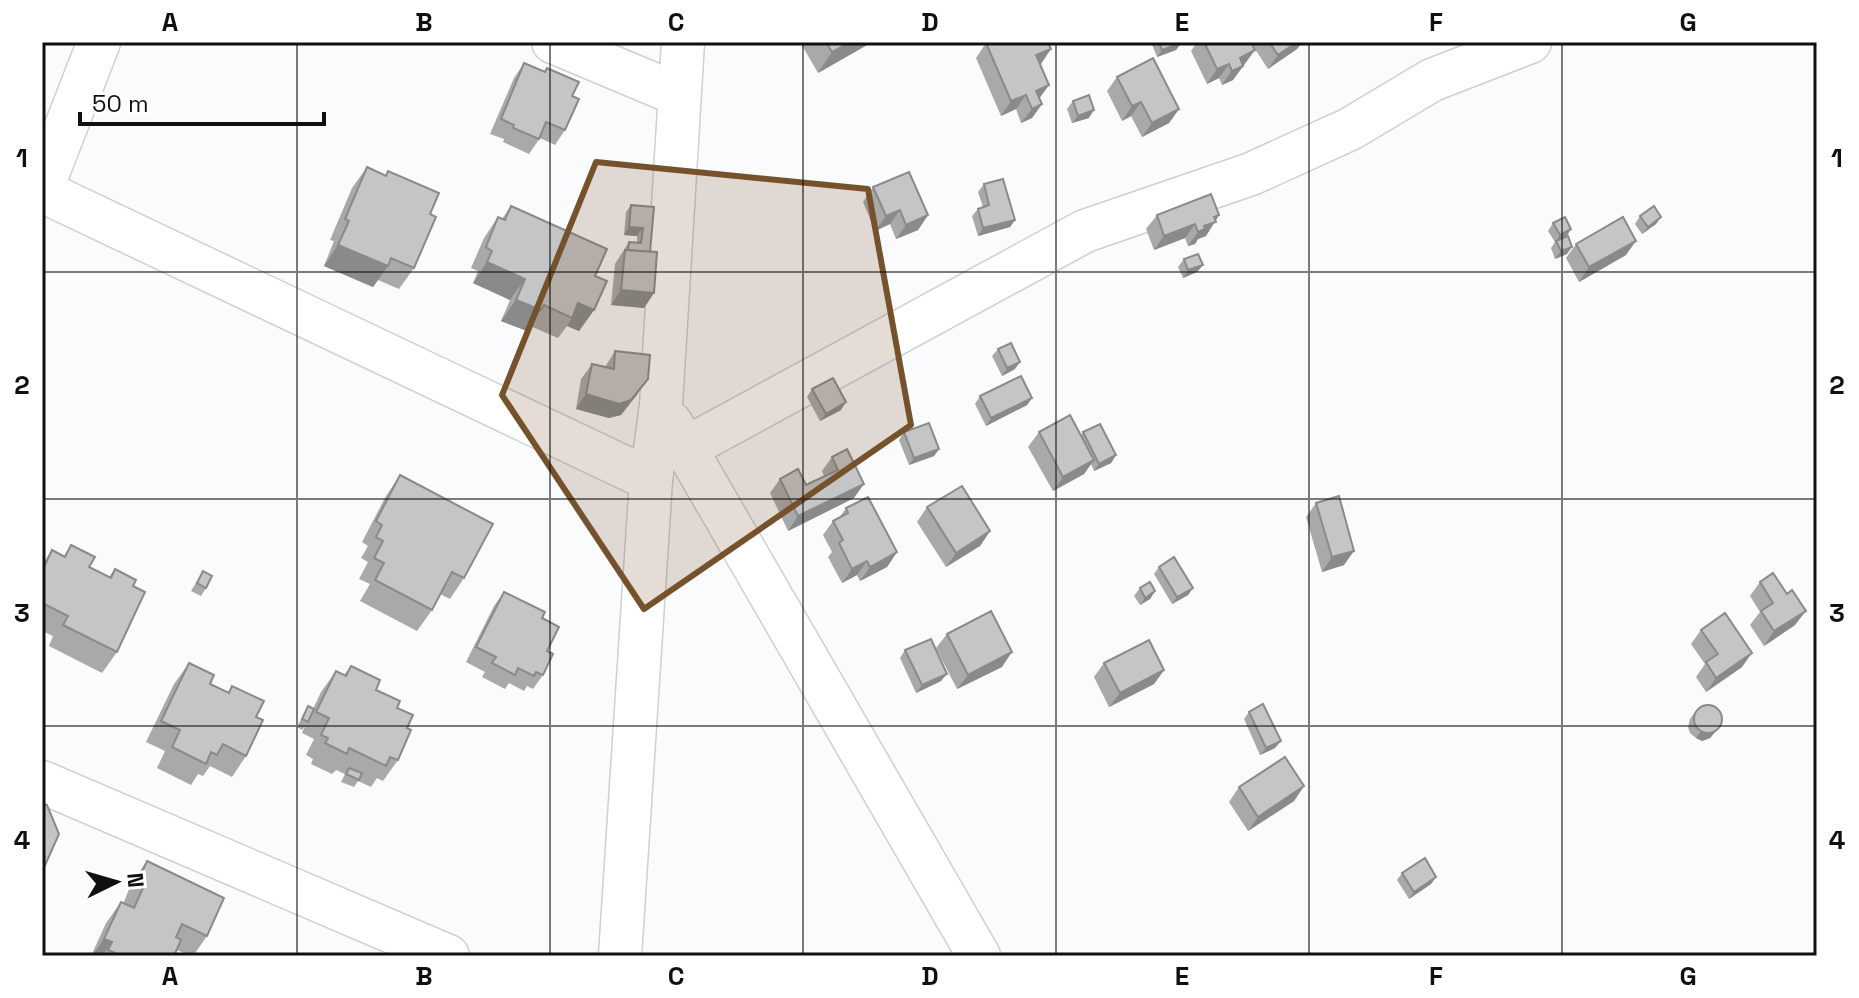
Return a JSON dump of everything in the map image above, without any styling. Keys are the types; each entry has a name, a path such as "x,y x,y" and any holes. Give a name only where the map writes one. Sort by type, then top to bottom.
{"street":[{"path":"99,42 42,190 651,480"},
{"path":"553,42 679,95"},
{"path":"620,956 651,480 661,405 683,42"},
{"path":"686,448 1085,231 1251,174 1350,129 1432,80 1530,42"},
{"path":"661,405 979,956"},
{"path":"42,782 448,956"}],"highlighted area":[{"path":"596,162 868,189 911,425 644,609 502,395"}],"building":[{"path":"826,42 850,42 832,52"},
{"path":"1048,42 1051,49 1036,55 1049,85 1036,91 1042,104 1032,109 1026,95 1011,101 986,43"},
{"path":"1159,42 1181,42 1181,43 1162,50"},
{"path":"1204,42 1251,42 1255,50 1240,58 1243,66 1232,71 1229,64 1217,69"},
{"path":"1269,42 1297,42 1278,55"},
{"path":"1153,58 1179,109 1152,123 1141,102 1132,106 1117,77"},
{"path":"524,63 545,72 547,68 579,82 572,96 579,99 565,130 546,122 539,139 501,119"},
{"path":"1089,95 1094,110 1078,116 1073,101"},
{"path":"367,167 386,176 388,171 439,193 430,214 436,217 414,268 391,258 388,266 338,245 349,221 345,219"},
{"path":"909,172 928,215 906,225 900,210 886,216 873,187"},
{"path":"1003,179 1015,220 983,228 978,209 989,205 984,184"},
{"path":"1211,194 1219,215 1214,217 1216,222 1198,232 1195,224 1164,236 1157,215"},
{"path":"631,205 654,207 650,252 628,250 629,242 641,243 643,228 629,227"},
{"path":"511,206 607,249 595,276 607,281 594,310 578,303 572,318 544,305 541,310 516,300 525,279 487,262 492,251 486,247 498,217 505,220"},
{"path":"1654,206 1661,217 1648,227 1640,216"},
{"path":"1565,217 1571,229 1560,235 1553,223"},
{"path":"1623,217 1636,241 1589,267 1576,244"},
{"path":"1568,236 1572,247 1561,251 1556,241"},
{"path":"625,250 657,252 654,293 621,290"},
{"path":"1198,254 1203,265 1188,270 1184,259"},
{"path":"1011,343 1020,362 1007,368 998,349"},
{"path":"615,351 650,355 648,379 631,400 619,404 586,394 592,364 614,369"},
{"path":"1021,376 1032,398 991,418 980,396"},
{"path":"833,378 846,402 826,414 812,389"},
{"path":"1070,415 1094,460 1063,477 1039,432"},
{"path":"929,423 939,449 914,458 904,432"},
{"path":"1100,424 1116,455 1099,464 1083,432"},
{"path":"847,449 864,484 798,516 780,479 798,469 806,485 838,470 832,457"},
{"path":"400,475 493,524 464,578 452,572 432,610 375,580 384,563 374,558 383,541 376,537 382,525 376,521"},
{"path":"962,486 990,531 956,553 927,507"},
{"path":"1339,496 1354,551 1332,557 1316,503"},
{"path":"868,497 897,552 870,567 867,561 852,569 839,543 843,540 833,521 848,513 846,508"},
{"path":"71,545 95,557 89,567 111,578 115,569 136,580 133,586 145,592 117,652 63,625 68,616 42,603 42,571 52,550 65,557"},
{"path":"1174,557 1193,588 1177,597 1159,567"},
{"path":"203,571 212,576 206,588 197,583"},
{"path":"1773,573 1787,594 1792,590 1806,611 1774,631 1761,611 1773,603 1760,582"},
{"path":"1150,582 1155,591 1145,598 1140,588"},
{"path":"504,592 545,612 542,618 559,627 547,651 553,654 543,675 536,672 534,676 518,668 515,675 492,663 496,657 476,647"},
{"path":"991,611 1012,652 968,675 947,634"},
{"path":"1725,613 1752,653 1716,678 1706,662 1718,654 1701,630"},
{"path":"931,639 947,674 922,685 905,650"},
{"path":"1149,640 1164,670 1120,693 1104,663"},
{"path":"189,663 214,675 210,684 229,693 232,686 264,701 256,717 263,720 246,756 223,744 217,755 211,752 206,764 172,747 180,730 161,721"},
{"path":"351,666 380,680 376,690 400,701 397,708 413,715 407,728 411,730 398,760 390,757 386,766 349,748 347,754 325,743 328,738 321,735 329,718 316,712 336,671 346,676"},
{"path":"1263,704 1281,741 1266,748 1249,712"},
{"path":"1708,705 1718,709 1722,719 1718,729 1708,733 1698,729 1694,719 1698,709"},
{"path":"308,706 314,709 308,722 302,719"},
{"path":"1285,757 1304,786 1258,817 1239,787"},
{"path":"349,768 362,773 359,780 346,774"},
{"path":"42,803 47,805 59,834 42,872"},
{"path":"1425,858 1436,877 1414,892 1402,873"},
{"path":"147,861 224,898 207,936 182,924 176,937 181,940 174,956 122,956 108,950 112,942 104,939 121,902 134,908 143,888 136,885"}]}
